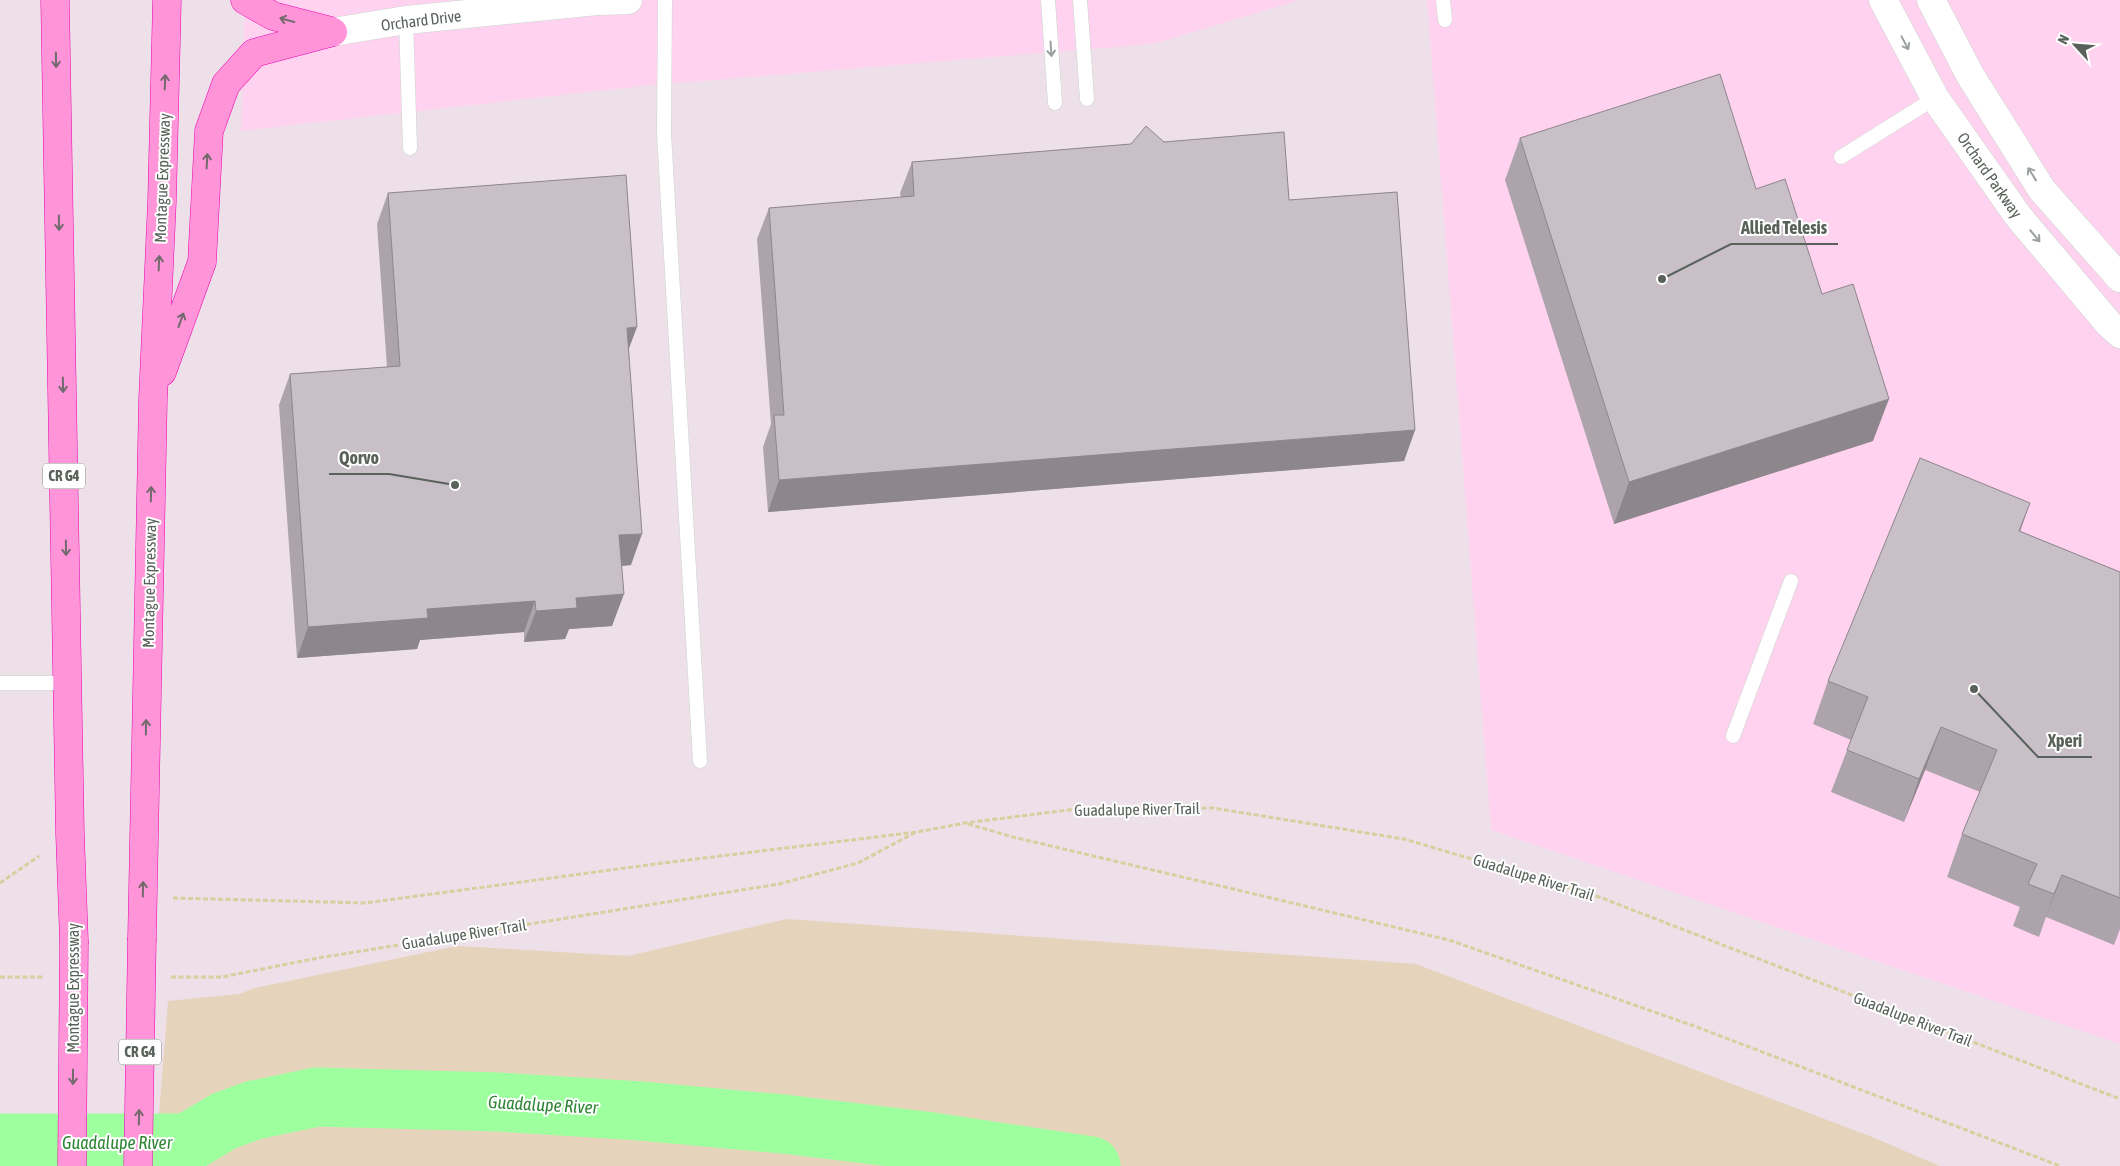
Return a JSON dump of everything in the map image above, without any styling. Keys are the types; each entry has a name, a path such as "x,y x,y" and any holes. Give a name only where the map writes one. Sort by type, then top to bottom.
{"highway":[{"name":"Montague Expressway","path":"138,1166 152,399 162,201 168,0"},
{"path":"245,0 273,16 333,32"},
{"name":"Montague Expressway","path":"54,4 70,834 74,941 72,1166"},
{"path":"152,399 202,262 209,131 226,84 254,53 333,32"}],"main road":[{"name":"Orchard Drive","path":"333,32 406,20 436,9 628,0"},
{"name":"Orchard Parkway","path":"1883,0 1935,98 2018,216 2109,324 2120,334"},
{"path":"1931,0 1970,75 2042,190 2120,278"},
{"path":"1935,98 1970,75"}],"lane":[{"path":"665,0 664,132 700,761"},
{"path":"1048,0 1055,102"},
{"path":"1080,0 1087,99"},
{"path":"1443,0 1444,20"},
{"path":"406,20 410,148"},
{"path":"1841,157 1935,98"},
{"path":"1733,736 1791,581"},
{"path":"0,683 68,683"}],"path":[{"name":"Guadalupe River Trail","path":"143,897 365,903 655,864 917,832 965,823 1084,808 1213,808 1404,839 1594,895 2120,1099"},
{"path":"965,823 1013,837 1449,940 1697,1027 2060,1166"},
{"name":"Guadalupe River Trail","path":"164,977 222,977 327,956 780,884 858,863 917,832"},
{"path":"0,883 70,834"},
{"path":"0,977 48,977"}],"shaded area":[{"path":"245,0 1300,0 1153,44 643,86 241,131"},
{"path":"1427,0 2120,0 2120,1044 1491,830"},
{"path":"787,919 1416,964 1872,1137 1940,1166 155,1166 168,1001 239,994 255,988 457,946 628,956"}],"building":[{"path":"1720,74 1756,189 1785,179 1822,294 1853,284 1889,399 1629,482 1520,138"},
{"path":"1146,126 1164,142 1284,132 1289,200 1397,192 1415,430 779,480 774,415 784,415 769,208 914,196 912,162 1131,144"},
{"path":"626,175 637,327 627,328 642,534 619,535 624,594 576,598 577,608 536,611 535,601 427,609 428,618 308,627 290,374 400,366 388,193"},
{"path":"1920,458 2030,503 2019,531 2120,572 2120,898 2062,875 2054,894 2028,884 2037,864 1962,834 1997,750 1941,727 1919,779 1847,750 1868,697 1828,681"}],"waterway":[{"name":"Guadalupe River","path":"0,1143 187,1143 224,1121 254,1110 317,1097 499,1102 641,1111 783,1124 925,1141 1091,1166"}],"place":[{"name":"Allied Telesis","path":"1662,279"},
{"name":"Qorvo","path":"455,485"},
{"name":"Xperi","path":"1974,689"}]}
